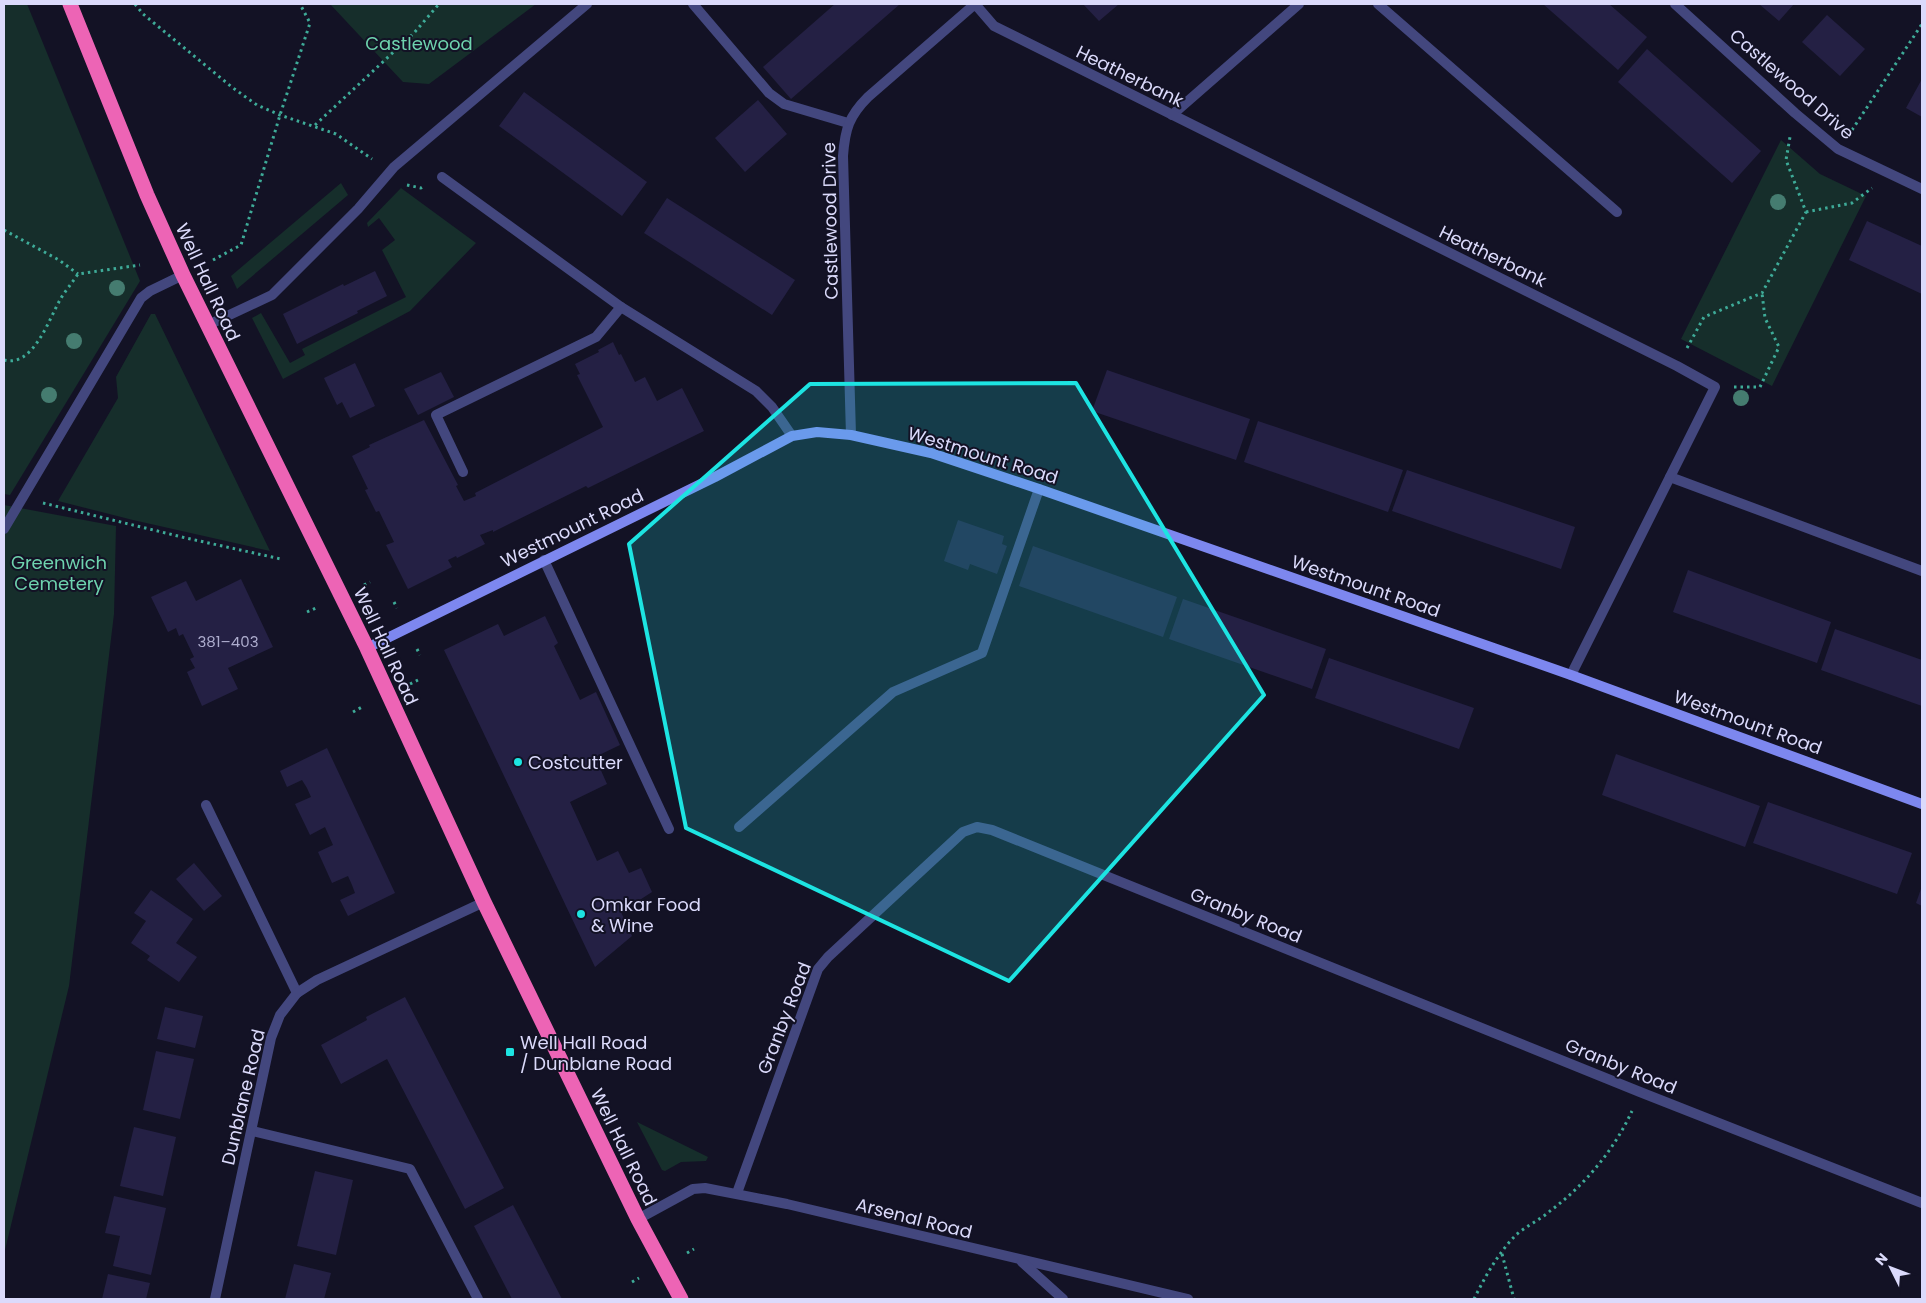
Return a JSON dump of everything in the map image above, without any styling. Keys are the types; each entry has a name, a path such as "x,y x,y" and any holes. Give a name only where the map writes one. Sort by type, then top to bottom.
{"highway":[{"name":"Well Hall Road","path":"70,4 146,195 183,275 367,648 484,902 638,1219 681,1299"}],"street":[{"path":"208,325 272,295 358,209 389,173 587,4"},
{"path":"693,4 769,93 784,104 848,123"},
{"name":"Castlewood Drive","path":"851,435 843,156 844,138 848,123 856,109 868,97 975,4"},
{"name":"Heatherbank","path":"975,4 994,26 1677,366 1714,387"},
{"path":"1172,115 1299,4"},
{"path":"1378,4 1617,212"},
{"name":"Castlewood Drive","path":"1675,4 1838,149 1922,189"},
{"path":"442,177 621,307 756,391 772,406 792,436"},
{"path":"4,529 141,298 150,291 183,275"},
{"path":"463,472 436,415 596,337 621,307"},
{"path":"1571,675 1714,387"},
{"name":"Westmount Road","path":"367,648 715,477 792,436 817,432 851,435 931,453 1039,489 1571,675 1922,804"},
{"path":"1670,477 1922,571"},
{"path":"739,826 893,692 982,653 1039,489"},
{"path":"544,560 669,828"},
{"path":"206,805 297,993"},
{"name":"Granby Road","path":"737,1193 818,969 828,957 963,832 977,827 992,830 1922,1204"},
{"name":"Dunblane Road","path":"215,1299 271,1038 280,1015 297,993 317,980 484,902"},
{"path":"252,1131 410,1169 478,1299"},
{"name":"Arsenal Road","path":"638,1219 693,1189 706,1188 737,1193 1166,1297 1188,1299"},
{"path":"1021,1261 1063,1299"}],"path":[{"path":"135,4 143,14 233,88 257,105 336,134 406,185 421,188 442,177"},
{"path":"213,260 242,245 280,115 310,23 300,4"},
{"path":"315,125 414,33 439,4"},
{"path":"1852,130 1922,24"},
{"path":"1714,387 1760,387 1779,347 1765,318 1762,293 1806,212 1786,160 1795,112"},
{"path":"1806,212 1852,204 1891,174"},
{"path":"4,230 60,260 78,274"},
{"path":"4,360 19,359 30,351 42,336 60,299 78,274 140,265"},
{"path":"1677,366 1704,317 1762,293"},
{"path":"21,498 281,559"},
{"path":"363,586 370,582"},
{"path":"394,602 397,608"},
{"path":"307,612 316,608"},
{"path":"417,648 420,654"},
{"path":"410,685 418,680"},
{"path":"353,712 362,707"},
{"path":"1474,1299 1487,1272 1516,1235 1551,1211 1583,1182 1613,1146 1640,1092"},
{"path":"686,1253 694,1249"},
{"path":"1502,1253 1514,1299"},
{"path":"632,1282 639,1278"}],"highlighted area":[{"path":"1076,383 1264,695 1009,981 686,828 629,544 810,384"}],"green space":[{"path":"4,4 27,4 140,281 10,495 4,494"},
{"name":"Castlewood","path":"330,4 536,4 429,84 403,82"},
{"path":"1781,140 1820,174 1866,196 1772,386 1681,339"},
{"path":"341,183 348,195 237,289 231,276"},
{"path":"401,188 476,243 410,311 283,379 252,318 261,313 290,363 305,355 302,349 406,297 382,250 395,240 379,218 368,227 367,223"},
{"path":"151,314 155,314 270,551 58,501 118,398 116,377"},
{"name":"Greenwich Cemetery","path":"4,505 116,526 114,614 69,986 4,1254"},
{"path":"637,1122 708,1157 706,1161 681,1162 665,1171 662,1170"}],"building":[{"path":"835,4 900,4 791,99 763,67"},
{"path":"1083,4 1119,4 1099,21"},
{"path":"1543,4 1609,4 1647,37 1618,70"},
{"path":"1759,4 1794,4 1779,21"},
{"path":"1827,15 1865,49 1840,76 1802,42"},
{"path":"1647,49 1761,151 1732,183 1618,82"},
{"path":"1922,79 1922,117 1906,108"},
{"path":"524,92 647,182 622,216 499,126"},
{"path":"758,100 787,134 745,172 715,138"},
{"path":"667,198 795,280 772,315 644,233"},
{"path":"1867,221 1922,246 1922,294 1849,260"},
{"path":"375,271 387,296 297,344 283,314 343,284 344,286"},
{"path":"613,342 635,382 645,377 657,401 682,388 704,431 588,488 586,486 493,532 493,530 480,535 485,544 457,558 456,556 448,560 452,567 408,589 386,545 394,542 379,511 376,512 365,490 368,489 352,456 370,447 369,445 424,420 458,485 456,486 464,501 476,496 475,493 603,427 577,375 580,374 575,364 599,352 598,350"},
{"path":"355,363 375,406 350,418 342,402 337,405 324,378"},
{"path":"1107,370 1250,419 1236,460 1092,411"},
{"path":"441,372 454,397 418,415 404,389"},
{"path":"1258,421 1403,470 1388,512 1244,462"},
{"path":"1407,470 1575,527 1561,569 1392,511"},
{"path":"958,520 1004,536 1002,544 1007,546 997,574 970,564 968,570 944,561"},
{"path":"1033,546 1177,597 1163,637 1019,586"},
{"path":"1688,570 1831,622 1817,663 1673,612"},
{"path":"241,579 273,647 228,668 238,689 202,706 187,672 195,668 190,659 194,657 183,634 179,636 176,628 168,632 151,597 186,581 196,601"},
{"path":"1183,599 1326,649 1312,689 1169,639"},
{"path":"545,616 558,643 554,646 580,700 596,692 620,745 595,757 607,784 570,802 597,861 618,851 629,873 641,868 652,892 621,912 632,936 595,967 444,650 498,624 504,636"},
{"path":"1835,629 1922,660 1922,706 1821,670"},
{"path":"1329,658 1474,708 1459,749 1315,698"},
{"path":"327,748 395,893 348,916 340,900 355,893 348,876 332,883 318,852 333,845 325,827 310,835 295,804 311,797 307,788 302,780 287,787 280,771"},
{"path":"1616,754 1760,806 1745,847 1602,795"},
{"path":"1768,802 1912,853 1897,894 1753,843"},
{"path":"194,863 222,896 204,911 176,879"},
{"path":"1922,886 1922,906 1916,903"},
{"path":"151,890 193,919 176,943 197,957 179,982 147,960 150,956 131,943 146,921 134,913"},
{"path":"405,997 504,1188 465,1209 387,1059 341,1084 321,1045 367,1020 366,1017"},
{"path":"165,1007 203,1016 195,1048 157,1039"},
{"path":"156,1051 194,1059 180,1119 143,1110"},
{"path":"134,1127 176,1137 163,1196 120,1186"},
{"path":"315,1171 353,1180 336,1255 297,1246"},
{"path":"114,1196 166,1208 151,1275 113,1266 120,1236 105,1233"},
{"path":"513,1205 562,1299 512,1299 474,1226"},
{"path":"294,1264 331,1273 324,1299 285,1299"},
{"path":"108,1274 150,1283 146,1299 102,1299"}],"place":[{"name":"Costcutter","path":"518,762"},
{"name":"Omkar Food & Wine","path":"581,914"},
{"name":"Well Hall Road / Dunblane Road","path":"510,1052"}]}
